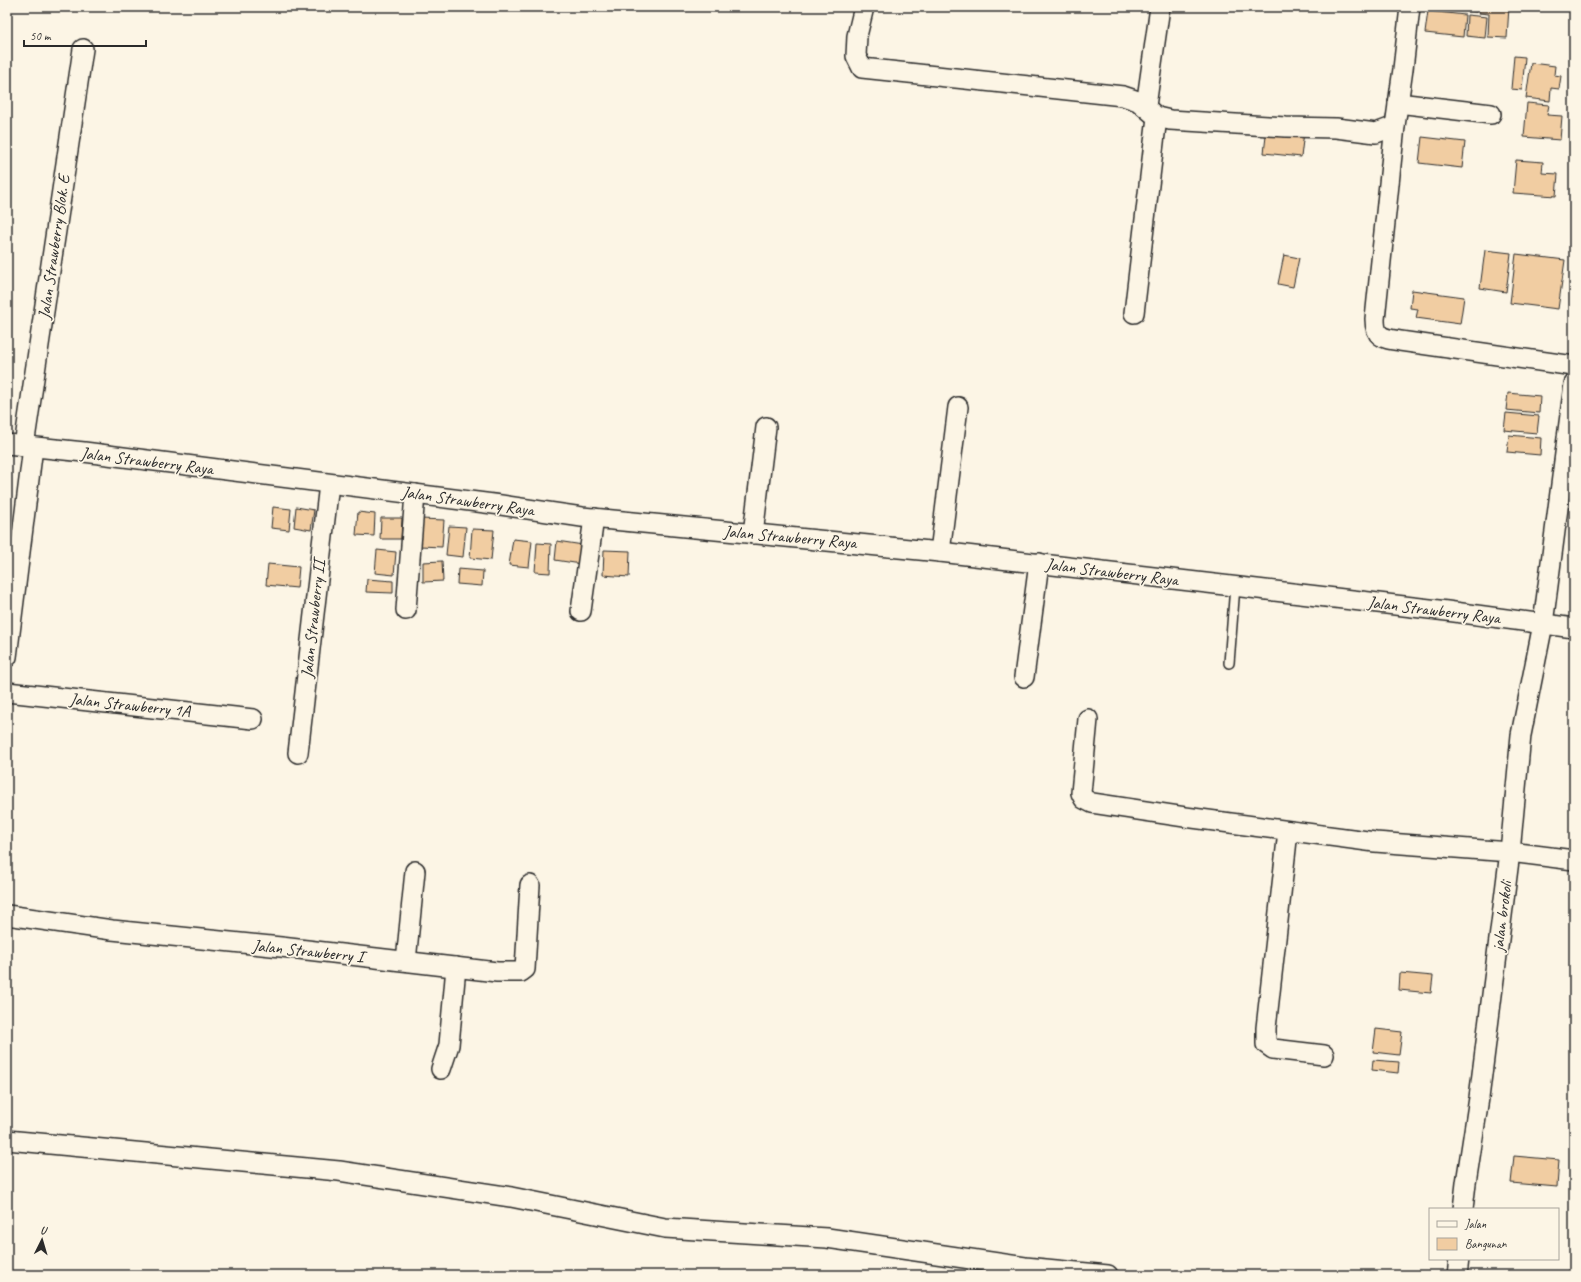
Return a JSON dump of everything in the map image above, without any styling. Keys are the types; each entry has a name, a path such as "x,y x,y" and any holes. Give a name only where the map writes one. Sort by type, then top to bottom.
{"street":[{"path":"864,7 857,36 856,56 862,68 1123,96 1138,101 1152,112 1170,120 1278,127 1336,128 1376,133 1395,126"},
{"path":"1134,313 1160,7"},
{"path":"1410,7 1404,69 1395,126 1374,319 1375,328 1378,334 1386,338 1400,341 1574,366"},
{"name":"Jalan Strawberry Blok. E","path":"21,446 82,49"},
{"path":"1398,104 1491,114"},
{"name":"jalan brokoli","path":"1463,1208 1479,1098 1510,852 1522,735 1543,624 1574,384"},
{"path":"940,552 958,407"},
{"path":"754,534 766,427"},
{"path":"7,656 21,446"},
{"name":"Jalan Strawberry Raya","path":"21,446 415,494 594,518 1039,563 1447,611 1574,628"},
{"name":"Jalan Strawberry II","path":"298,753 329,484"},
{"path":"406,610 415,494"},
{"path":"581,611 594,518"},
{"path":"1024,677 1039,563"},
{"name":"Jalan Strawberry 1A","path":"7,692 253,719"},
{"path":"1088,719 1081,793 1084,799 1092,803 1185,818 1375,842 1510,852 1574,860"},
{"path":"1288,831 1266,1028 1266,1044 1273,1049 1324,1055"},
{"path":"406,961 415,871"},
{"name":"Jalan Strawberry I","path":"7,915 112,930 508,973 521,972 525,969 530,885"},
{"path":"441,1069 449,1045 456,967"},
{"path":"7,1140 338,1171 511,1197 665,1228 826,1238 1025,1271 1108,1275"},
{"path":"1458,1275 1459,1260"}],"lane":[{"path":"1229,663 1235,586"}],"building":[{"path":"1430,7 1465,7 1465,12 1430,9"},
{"path":"1468,7 1477,7 1476,12 1468,11"},
{"path":"1479,7 1509,7 1507,38 1488,37 1489,14 1479,13"},
{"path":"1428,11 1465,15 1463,37 1425,33"},
{"path":"1467,15 1487,17 1485,38 1466,36"},
{"path":"1514,56 1525,57 1522,90 1511,89"},
{"path":"1531,63 1555,66 1554,75 1561,76 1559,89 1551,88 1550,101 1526,98"},
{"path":"1527,103 1549,105 1547,115 1562,116 1560,140 1524,137"},
{"path":"1267,128 1304,132 1301,157 1264,153"},
{"path":"1422,137 1465,142 1462,168 1419,163"},
{"path":"1516,160 1543,162 1542,173 1558,174 1556,196 1513,193"},
{"path":"1485,250 1511,253 1506,292 1480,288"},
{"path":"1516,254 1565,260 1558,309 1510,303"},
{"path":"1284,255 1299,258 1293,287 1278,284"},
{"path":"1412,290 1464,297 1460,324 1416,318 1418,309 1410,308"},
{"path":"1508,393 1540,396 1539,413 1506,410"},
{"path":"1506,413 1539,416 1537,433 1504,430"},
{"path":"1509,435 1541,438 1540,455 1507,452"},
{"path":"273,507 291,509 289,530 271,528"},
{"path":"296,507 314,510 311,530 294,527"},
{"path":"358,512 375,514 374,536 356,535"},
{"path":"381,518 402,518 401,539 380,539"},
{"path":"421,519 444,520 442,547 420,546"},
{"path":"449,526 466,527 463,557 446,555"},
{"path":"472,529 494,530 491,560 470,558"},
{"path":"513,539 532,541 529,567 509,565"},
{"path":"557,541 583,545 581,564 555,560"},
{"path":"537,543 551,544 550,573 535,572"},
{"path":"377,550 396,552 394,575 375,573"},
{"path":"604,550 630,551 629,577 603,575"},
{"path":"442,561 443,581 423,582 423,562"},
{"path":"268,564 299,567 297,588 266,585"},
{"path":"458,569 483,571 482,586 457,584"},
{"path":"367,579 393,581 393,593 366,592"},
{"path":"1400,973 1433,976 1431,993 1399,990"},
{"path":"1376,1029 1402,1032 1399,1055 1373,1052"},
{"path":"1373,1060 1399,1062 1398,1073 1372,1070"},
{"path":"1514,1156 1559,1160 1557,1187 1511,1183"}]}
